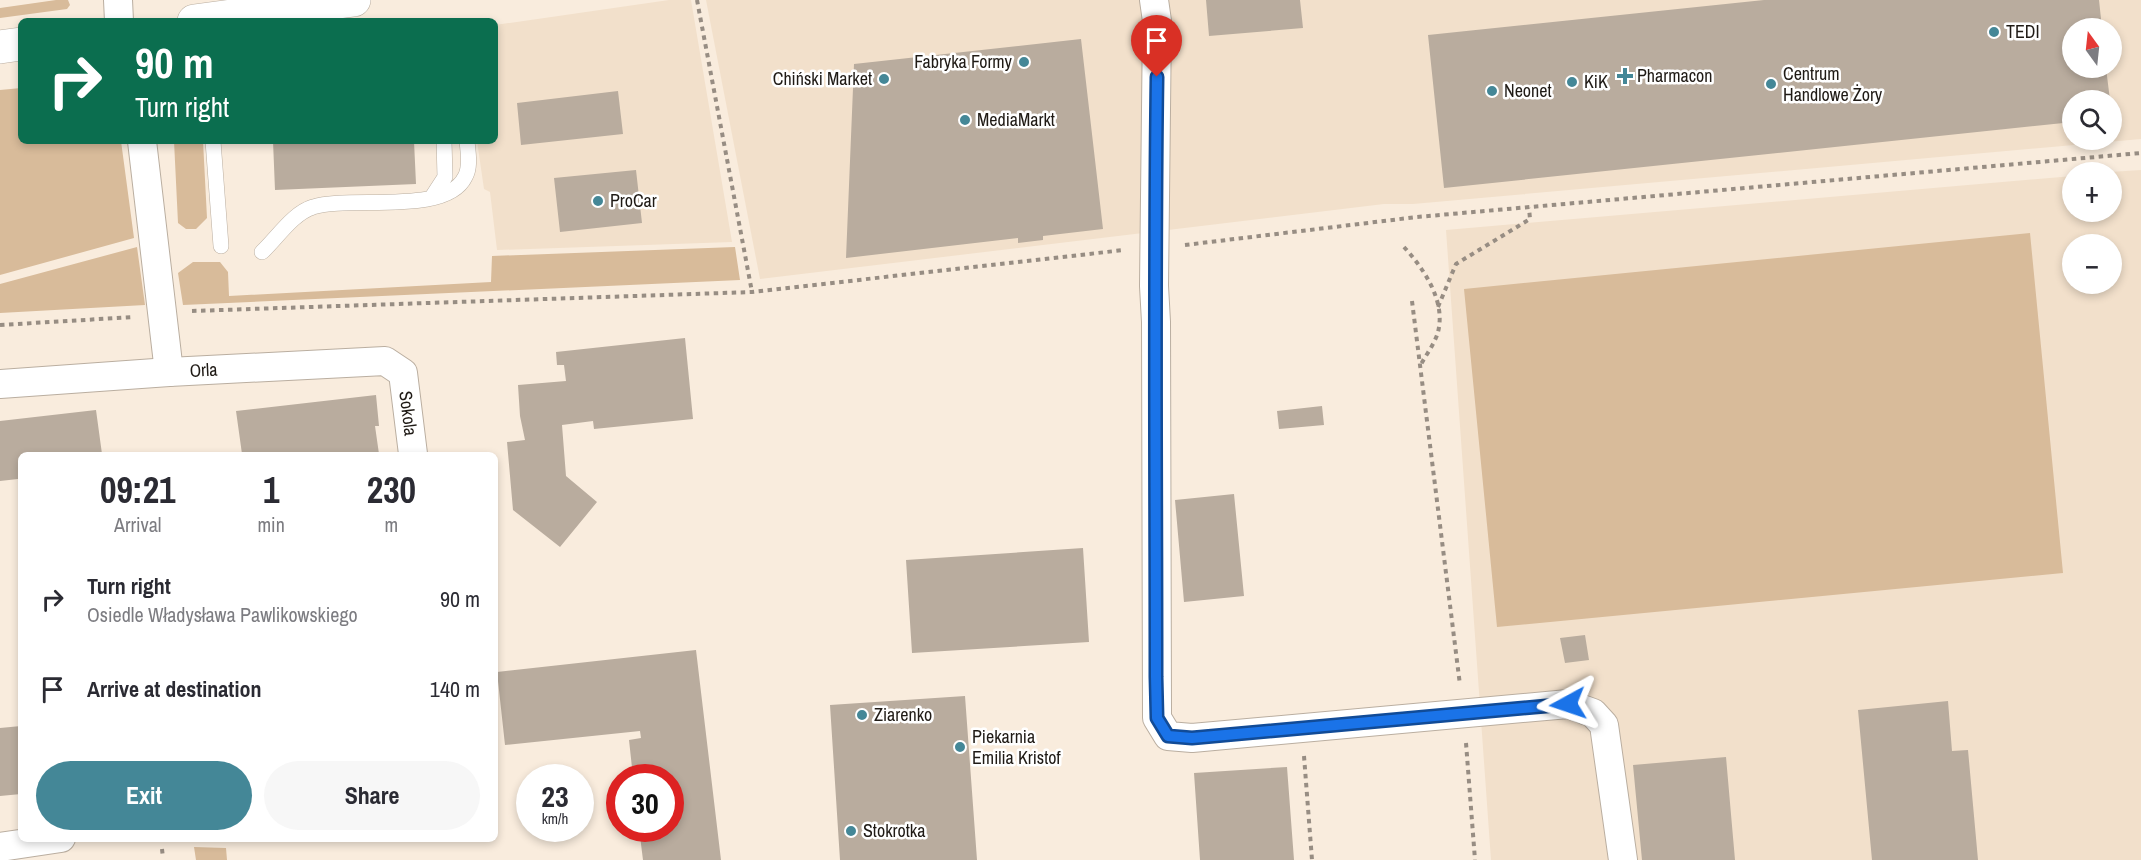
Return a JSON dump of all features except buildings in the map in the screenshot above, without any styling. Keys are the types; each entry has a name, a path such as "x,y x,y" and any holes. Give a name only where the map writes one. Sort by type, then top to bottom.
{"main road":[{"path":"217,18 354,0"},
{"path":"0,47 18,44"}],"street":[{"path":"118,0 119,18"},
{"path":"1158,7 1154,246 1157,718 1168,736 1192,738 1568,704 1593,713 1604,725 1623,860"},
{"path":"142,144 169,372"},
{"name":"Orla","path":"0,384 169,372 385,361 403,373"},
{"name":"Sokola","path":"403,373 413,452"},
{"path":"0,847 34,842"}],"lane":[{"path":"213,144 220,246"},
{"path":"432,197 445,177 444,144"},
{"path":"262,252 296,216 314,206 432,197 449,192 460,185 466,176 467,144"}],"path":[{"path":"697,0 752,292"},
{"path":"184,312 752,292 1417,217 2141,153"},
{"path":"1438,308 1456,264 1530,219 1529,208"},
{"path":"1404,247 1425,270 1441,315 1438,334 1420,366"},
{"path":"1412,301 1464,714 1475,860"},
{"path":"0,325 135,316"},
{"path":"1302,728 1312,860"},
{"path":"162,849 163,858"}],"shaded area":[{"path":"68,0 70,5 67,9 0,18 0,8"},
{"path":"669,0 691,0 732,242 497,250 490,192 484,189 477,144 498,144 498,25"},
{"path":"706,0 2141,0 2141,139 2122,141 2122,90 2062,90 2062,146 1413,204 1384,204 760,279"},
{"path":"18,88 18,144 121,144 134,238 0,275 0,90"},
{"path":"174,144 203,144 207,218 196,229 186,229 178,223"},
{"path":"2141,170 2141,860 1491,860 1446,230 2062,177 2062,222 2122,222 2122,171"},
{"path":"2030,233 2063,573 1497,627 1464,289"},
{"path":"137,247 145,305 0,313 0,284"},
{"path":"735,247 740,280 183,305 178,273 193,262 220,262 228,272 229,296 491,282 492,256"},
{"path":"194,847 226,848 227,860 196,860"}],"place":[{"name":"TEDI","path":"1994,32"},
{"name":"Fabryka Formy","path":"1024,62"},
{"name":"Pharmacon","path":"1625,76"},
{"name":"Chiński Market","path":"884,79"},
{"name":"KiK","path":"1572,82"},
{"name":"Centrum Handlowe Żory","path":"1771,84"},
{"name":"Neonet","path":"1492,91"},
{"name":"MediaMarkt","path":"965,120"},
{"name":"ProCar","path":"598,201"},
{"name":"Ziarenko","path":"862,715"},
{"name":"Piekarnia Emilia Kristof","path":"960,747"},
{"name":"Stokrotka","path":"851,831"}],"route":[{"path":"1157,77 1154,226 1156,677 1157,718 1168,736 1192,738 1568,704"}]}
